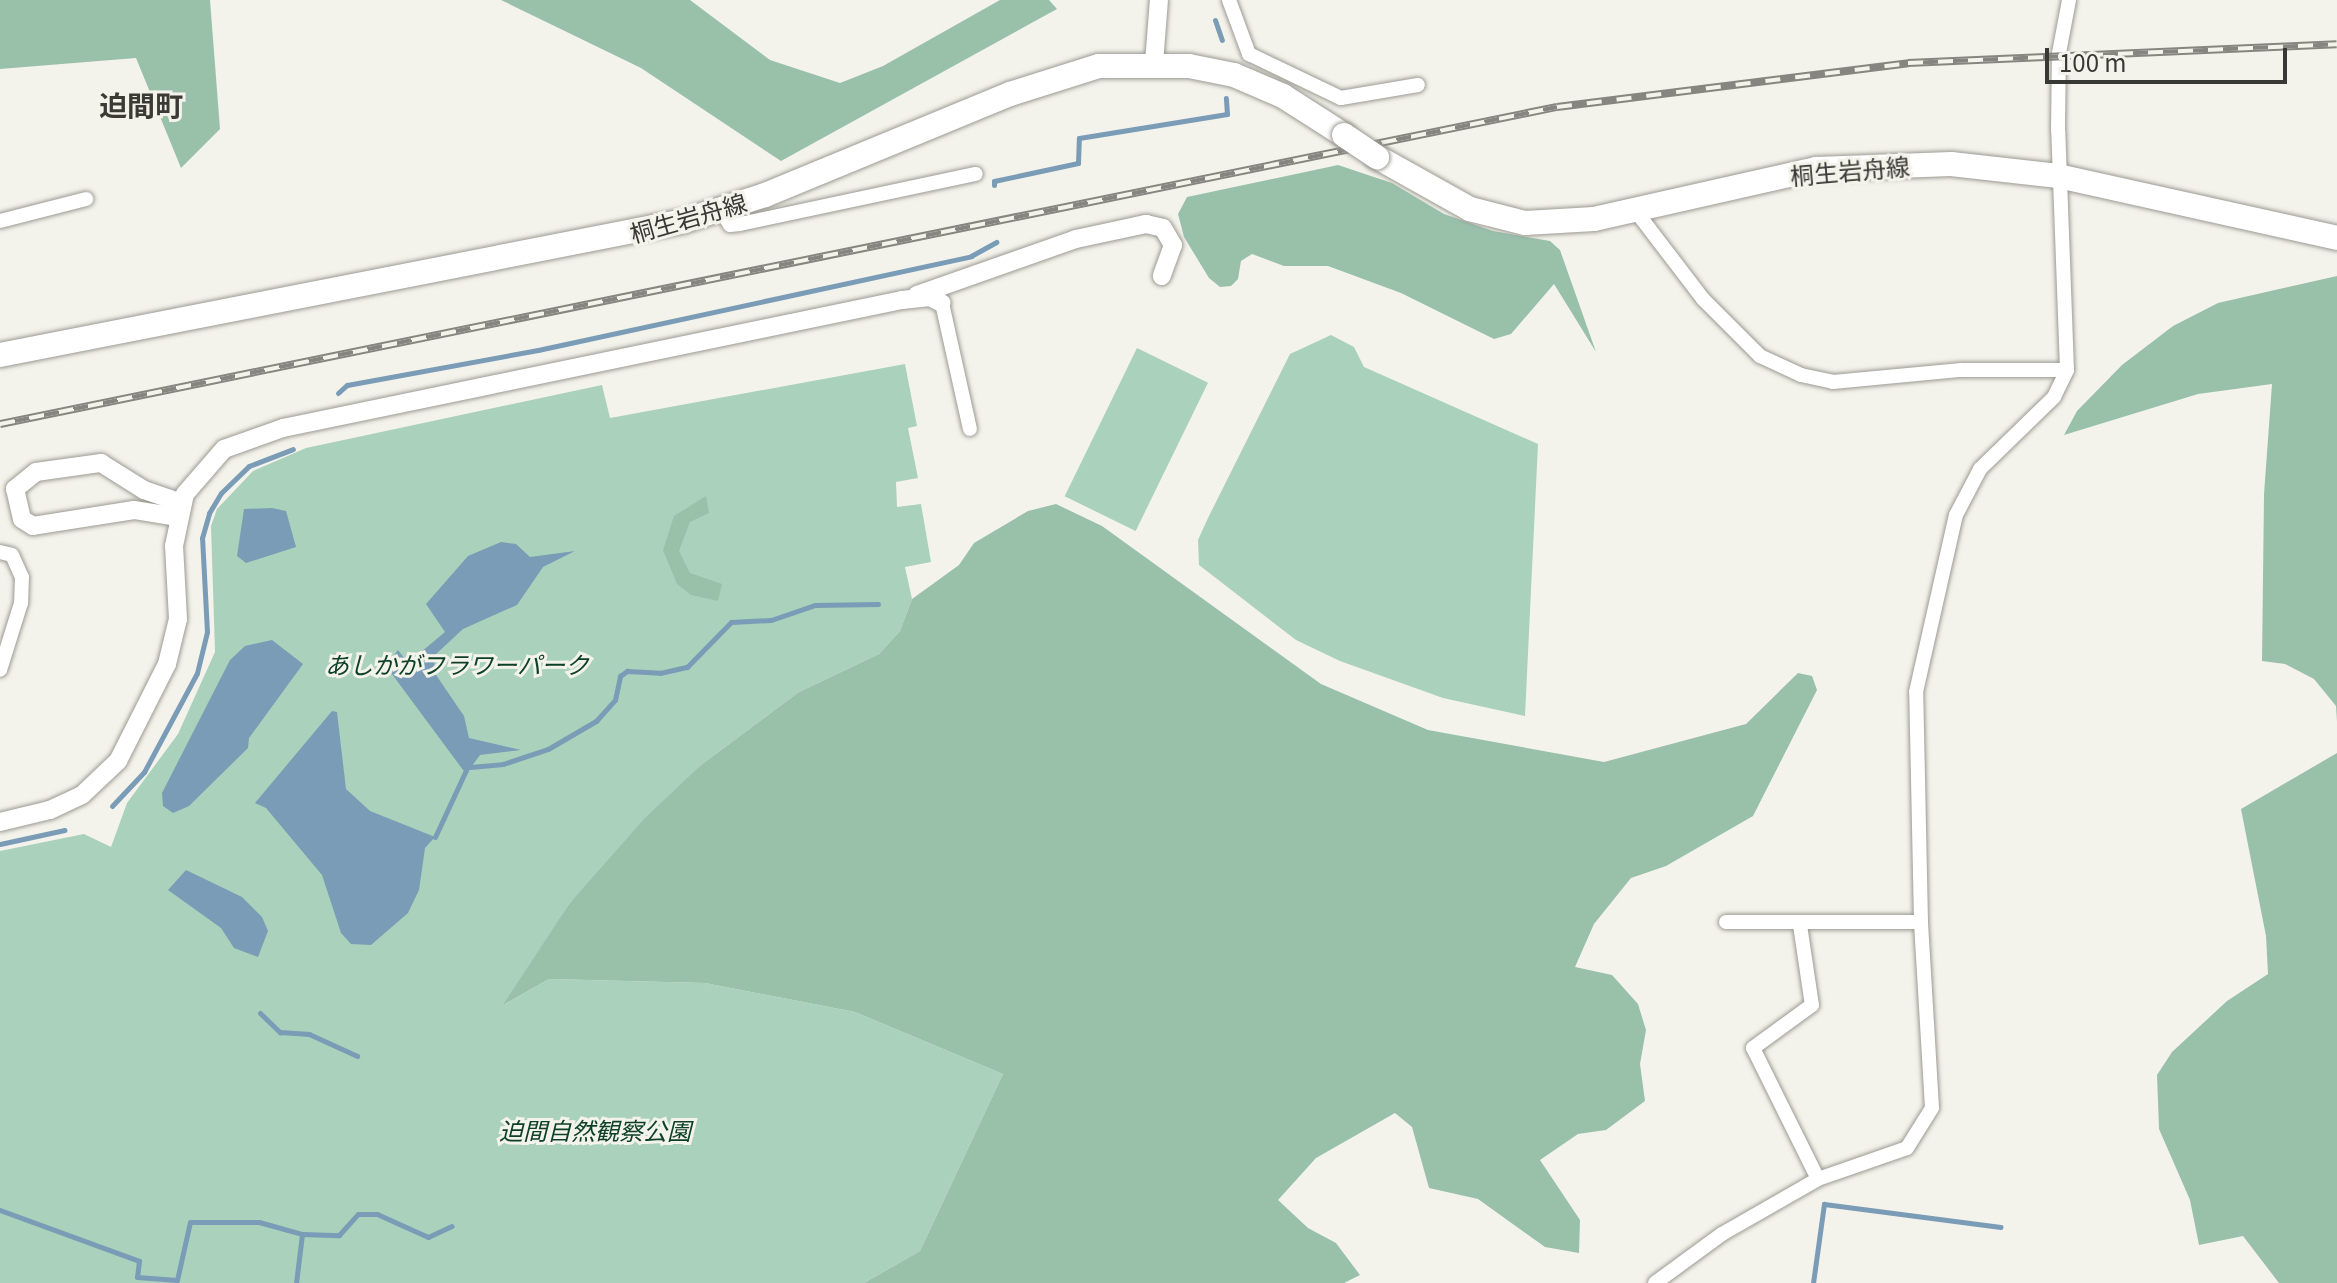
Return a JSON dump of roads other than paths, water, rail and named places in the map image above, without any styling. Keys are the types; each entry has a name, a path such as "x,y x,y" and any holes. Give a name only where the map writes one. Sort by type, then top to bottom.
{"main road":[{"name":"桐生岩舟線","path":"0,355 531,255 721,210 1067,73 1154,63 1234,75 1283,96 1377,157 1455,202 1509,221 1569,222 1784,175 1852,165 1951,164 2058,176 2337,238"}],"street":[{"path":"1154,63 1159,0"},
{"path":"1229,0 1249,54 1341,98 1418,85"},
{"path":"1655,1283 1722,1234 1818,1179 1907,1148 1924,1127 1932,1108 1921,922 1916,692 1956,515 1980,469 2054,397 2067,370 2058,176 2059,53 2069,0"},
{"path":"721,210 730,225 740,224 976,174"},
{"path":"0,221 86,199"},
{"path":"1635,210 1703,299 1760,356 1801,375 1833,382 1961,370 2067,370"},
{"path":"902,300 1076,239 1146,224 1163,228 1173,245 1162,276"},
{"path":"0,822 50,810 82,795 124,752 167,664 175,634 180,510 213,459 242,440 902,300 930,297 942,303 970,429"},
{"path":"101,463 180,510 134,510 33,526 22,519 15,506 15,489 36,472 101,463"},
{"path":"0,552 12,555 22,577 21,603 0,670"},
{"path":"1726,922 1800,925 1921,922"},
{"path":"1800,925 1812,1005 1753,1048 1818,1179"}],"water":[{"path":"244,509 286,511 296,547 246,563 237,556"},
{"path":"501,542 516,544 530,557 575,551 543,567 517,605 463,629 435,655 434,672 464,716 469,738 521,750 480,755 466,774 386,666 398,650 408,663 445,632 426,604 468,556"},
{"path":"272,640 303,664 249,738 248,748 189,806 173,813 163,806 162,793 230,660 245,646"},
{"path":"332,711 337,712 346,789 370,811 435,837 425,848 419,890 408,913 371,945 351,944 341,933 322,875 266,808 255,803"},
{"path":"186,870 242,897 262,917 268,931 258,957 234,948 221,928 168,890"}],"waterway":[{"path":"1215,20 1222,40"},
{"path":"994,185 994,181 1078,163 1079,138 1227,114 1226,98"},
{"path":"338,393 347,385 538,350 971,256 996,242"},
{"path":"112,806 144,772 197,673 207,632 202,538 209,513 221,493 249,466 293,449"},
{"path":"470,767 503,764 548,749 596,721 615,700 620,676 627,671 660,673 687,667 731,622 771,620 815,605 878,604"},
{"path":"435,837 467,768"},
{"path":"0,844 64,830"},
{"path":"260,1013 280,1032 309,1034 357,1056"},
{"path":"1813,1283 1824,1204 2001,1227"},
{"path":"0,1210 139,1261 137,1277 177,1280 190,1222 259,1222 302,1234 339,1235 358,1214 377,1214 428,1237 452,1226"},
{"path":"296,1283 302,1234"}],"railway":[{"path":"0,424 1557,107 1908,63 2337,44"}],"district":[{"name":"迫間町","path":"141,104"}],"park label":[{"name":"あしかがフラワーパーク","path":"457,664"},
{"name":"迫間自然観察公園","path":"595,1130"}]}
